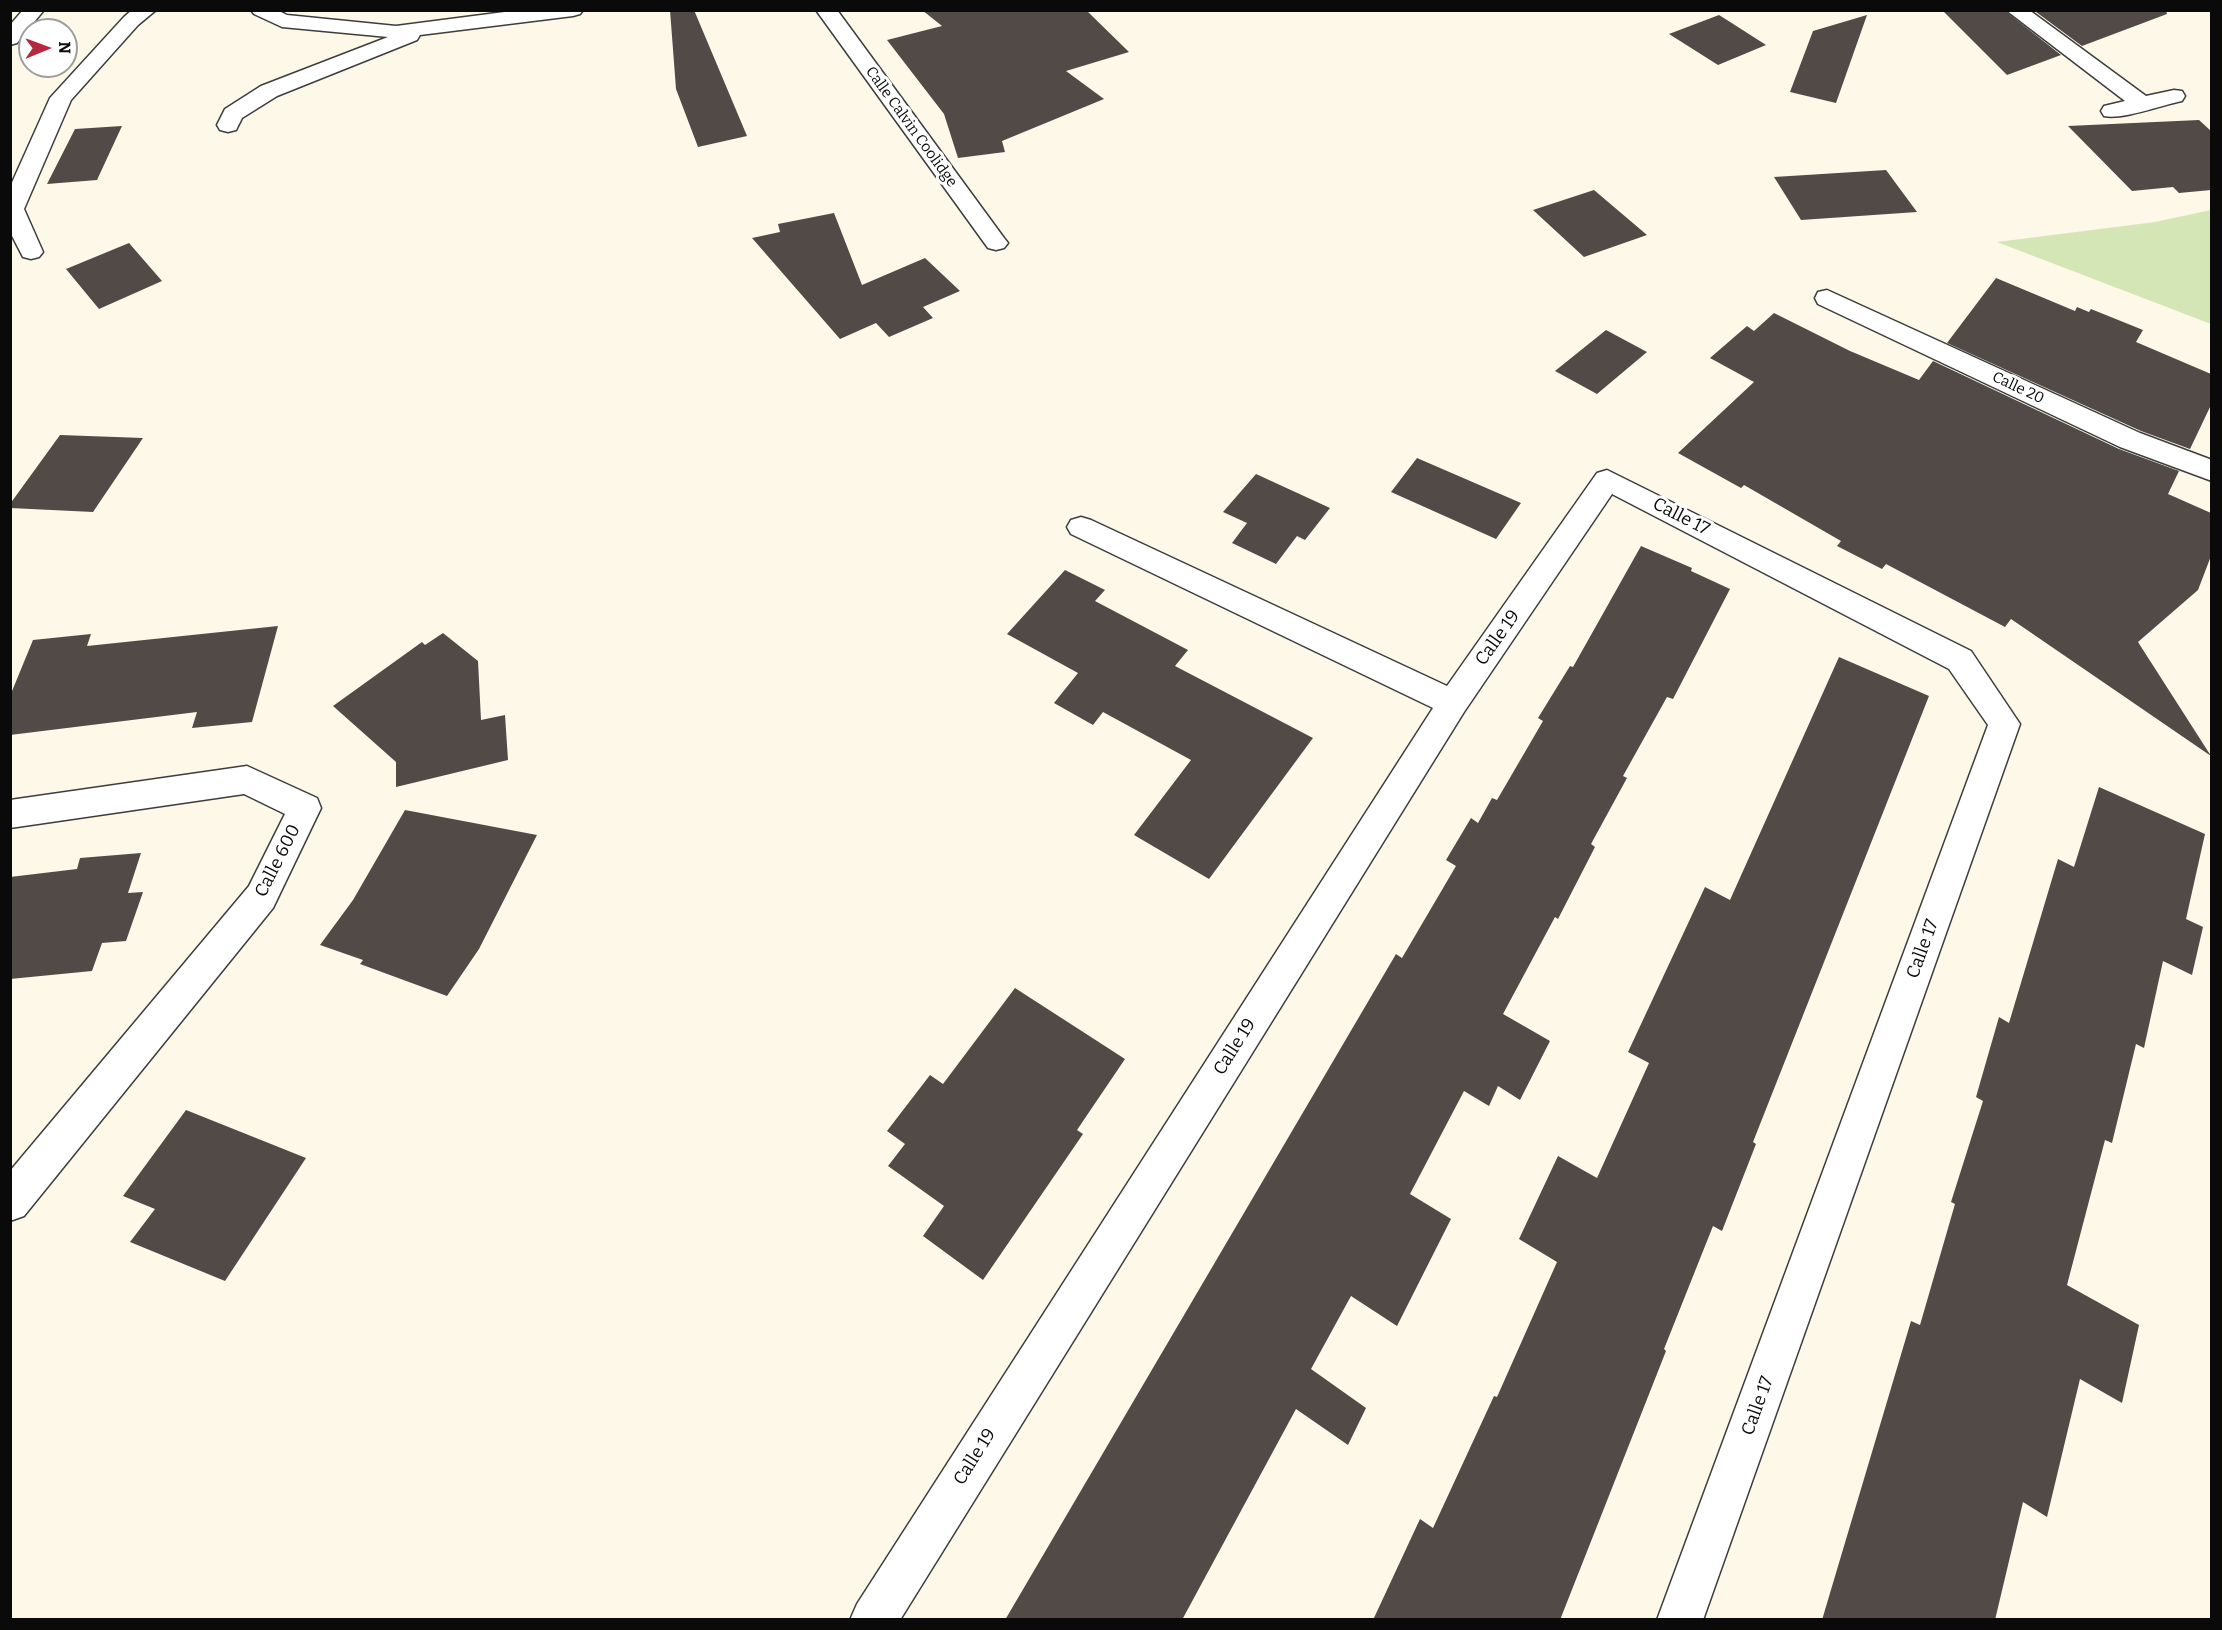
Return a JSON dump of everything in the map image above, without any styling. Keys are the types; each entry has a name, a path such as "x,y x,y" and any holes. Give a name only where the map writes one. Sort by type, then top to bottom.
{"street":[{"path":"10,39 34,10"},
{"path":"31,252 12,209 60,98 131,21 146,10"},
{"path":"261,10 282,21 396,32 573,10"},
{"name":"Calle Calvin Coolidge","path":"826,10 996,243"},
{"path":"2016,10 2142,104"},
{"path":"228,126 232,114 269,91 431,27"},
{"path":"2112,111 2174,96"},
{"name":"Calle 20","path":"1827,298 2130,440 2211,471"},
{"name":"Calle 19","path":"873,1620 1453,704 1607,480"},
{"name":"Calle 17","path":"1607,480 1960,660 2004,724 1680,1620"},
{"path":"1081,527 1453,704"},
{"name":"Calle 600","path":"10,814 247,780 305,808 261,897 10,1202"}],"green space":[{"path":"2211,210 2211,324 1997,242 2155,222"}],"building":[{"path":"670,10 694,10 747,136 698,147 676,89"},
{"path":"922,10 1086,10 1129,52 1066,71 1104,99 1002,141 1005,152 958,158 944,114 887,40 942,26"},
{"path":"1942,10 2004,10 2061,55 2007,75"},
{"path":"2041,10 2166,10 2167,14 2082,46 2036,12"},
{"path":"1719,15 1766,45 1718,65 1669,34"},
{"path":"1867,15 1836,103 1790,92 1813,31"},
{"path":"2199,120 2211,131 2211,190 2179,193 2173,187 2132,191 2068,126"},
{"path":"122,126 97,180 47,184 75,129"},
{"path":"1886,170 1917,212 1801,220 1774,177"},
{"path":"1594,190 1647,235 1584,257 1533,210"},
{"path":"834,213 862,285 925,258 960,291 923,307 933,318 889,337 876,323 840,339 752,238 780,232 778,224"},
{"path":"129,243 162,281 99,309 66,269"},
{"path":"1996,278 2075,311 2077,307 2089,312 2091,309 2143,330 2136,342 2211,374 2211,405 2190,449 2141,431 1947,343"},
{"path":"1774,313 1850,351 1919,380 1933,361 2119,449 2179,471 2168,494 2211,513 2211,556 2198,590 2138,642 2211,756 2011,619 2005,627 1886,564 1882,569 1837,546 1841,541 1744,485 1741,488 1678,453 1754,382 1710,358 1747,326 1754,331"},
{"path":"1606,330 1647,352 1597,394 1555,371"},
{"path":"60,435 143,438 93,512 10,508 10,504"},
{"path":"1417,458 1521,503 1496,539 1391,492"},
{"path":"1256,474 1330,508 1305,540 1297,536 1276,564 1232,543 1247,523 1223,512"},
{"path":"1641,546 1692,568 1691,571 1730,589 1673,699 1667,697 1623,776 1627,778 1591,844 1595,847 1558,919 1555,917 1503,1014 1550,1041 1520,1100 1498,1086 1489,1106 1464,1091 1410,1194 1451,1219 1397,1326 1351,1296 1311,1369 1366,1408 1348,1445 1296,1409 1182,1620 1005,1620 1396,954 1402,958 1456,866 1446,860 1471,818 1478,823 1492,798 1497,800 1543,721 1538,718 1570,666 1573,667"},
{"path":"1065,570 1105,590 1095,601 1188,650 1175,666 1313,738 1209,879 1134,835 1191,760 1103,712 1093,725 1054,703 1078,673 1007,634"},
{"path":"278,626 252,722 192,728 197,712 10,735 10,696 33,640 91,634 87,646"},
{"path":"443,633 478,661 481,720 505,715 508,760 396,787 396,762 333,706 422,642 425,645"},
{"path":"1839,657 1929,696 1753,1142 1756,1144 1722,1231 1713,1226 1560,1620 1373,1620 1420,1519 1433,1528 1494,1396 1497,1397 1557,1262 1519,1239 1558,1156 1597,1178 1649,1063 1628,1052 1705,887 1730,900"},
{"path":"2099,787 2205,834 2186,919 2203,927 2192,975 2163,961 2144,1048 2136,1044 2112,1143 2105,1140 2067,1285 2139,1325 2122,1403 2080,1379 2047,1517 2023,1502 1995,1620 1822,1620 1911,1321 1920,1325 1955,1204 1951,1202 1983,1101 1976,1097 1999,1017 2009,1023 2058,859 2074,867"},
{"path":"405,810 537,835 479,949 447,996 360,964 363,960 320,945 353,900"},
{"path":"141,853 128,893 143,892 126,941 102,943 92,971 10,979 10,877 77,869 80,858"},
{"path":"1015,988 1125,1059 1077,1130 1083,1134 983,1280 923,1236 944,1206 888,1166 905,1144 887,1131 930,1075 943,1084"},
{"path":"186,1110 306,1158 225,1281 130,1242 155,1209 123,1196"}]}
